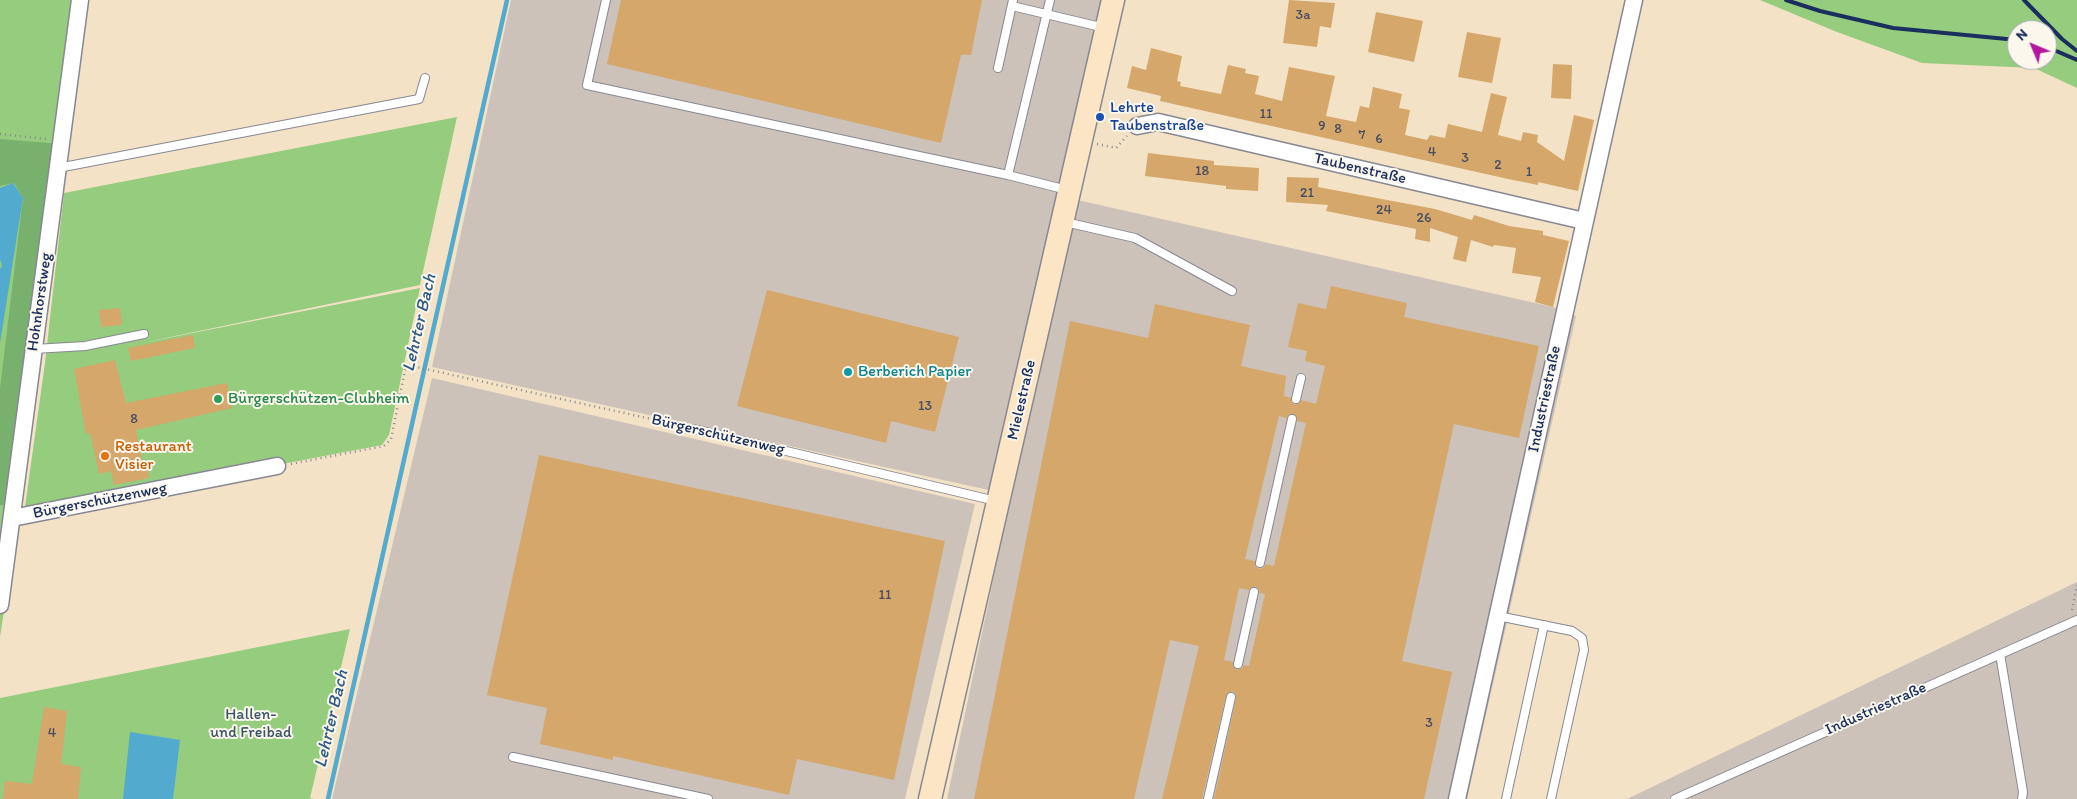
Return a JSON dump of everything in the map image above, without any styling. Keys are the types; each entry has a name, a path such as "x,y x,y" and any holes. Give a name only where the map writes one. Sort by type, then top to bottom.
{"street":[{"name":"Hohnhorstweg","path":"0,604 80,0"},
{"name":"Mielestraße","path":"930,799 1113,0"},
{"name":"Industriestraße","path":"1457,799 1634,0"},
{"name":"Taubenstraße","path":"1137,126 1158,122 1584,221"},
{"name":"Bürgerschützenweg","path":"12,518 277,466"}],"lane":[{"path":"606,0 587,85 1008,175 1069,191"},
{"path":"1008,175 1050,0"},
{"path":"998,68 1012,3 1046,14 1107,29"},
{"path":"58,168 419,99 425,78"},
{"path":"1063,222 1135,238 1232,291"},
{"path":"34,349 85,346 144,334"},
{"path":"1296,399 1301,378"},
{"path":"1260,562 1292,419"},
{"name":"Bürgerschützenweg","path":"694,429 999,502"},
{"path":"1238,664 1254,592"},
{"path":"1498,616 1572,631 1582,638 1584,650 1551,799"},
{"name":"Industriestraße","path":"1675,799 2077,620"},
{"path":"1506,799 1544,625"},
{"path":"2000,654 2023,792 2022,799"},
{"path":"1208,799 1231,697"},
{"path":"513,757 708,799"}],"path":[{"path":"1081,140 1116,148 1137,126"},
{"path":"0,134 62,141"},
{"name":"Bürgerschützenweg","path":"277,466 384,446 391,439 405,370 408,367 416,366 694,429"},
{"path":"2069,623 2077,585"}],"shaded area":[{"path":"511,0 1120,0 1073,199 1553,307 1576,316 1467,799 947,799 1011,495 432,367"},
{"path":"432,378 975,504 905,799 332,799"},
{"path":"2077,582 2077,799 1627,799"}],"green space":[{"path":"0,0 77,0 19,514 0,637"},
{"path":"1760,0 2077,0 2077,88 2038,70 2057,70 2057,20 2007,20 2007,67 1922,63 1837,32"},
{"path":"457,117 420,285 137,344 420,288 389,435 382,445 31,512 25,507 45,363 64,193"},
{"path":"0,139 61,144 11,506 0,505 0,389 23,198 14,183 0,186"},
{"name":"Hallen- und Freibad","path":"350,629 310,798 314,799 0,799 0,698"}],"water":[{"path":"13,183 23,198 0,343 0,269 2,266 0,259 0,188"},
{"path":"130,732 180,740 173,799 123,799"}],"building":[{"path":"621,0 982,0 971,55 961,55 941,143 607,64"},
{"path":"1289,0 1335,3 1331,28 1320,26 1317,47 1283,43"},
{"path":"1376,12 1423,21 1414,62 1368,52"},
{"path":"1467,32 1501,38 1492,83 1458,77"},
{"path":"1151,48 1182,56 1177,81 1181,82 1180,86 1221,94 1228,65 1246,69 1245,73 1259,76 1255,94 1282,101 1289,67 1335,76 1326,116 1356,122 1360,106 1369,108 1373,87 1402,94 1399,108 1410,110 1405,135 1427,140 1430,135 1445,138 1448,124 1482,132 1491,93 1507,97 1498,135 1521,141 1523,132 1538,135 1537,142 1564,161 1574,115 1594,120 1578,191 1538,182 1538,185 1508,179 1160,101 1161,96 1127,88 1132,66 1146,70"},
{"path":"1553,64 1572,65 1571,99 1551,98"},
{"path":"1148,153 1214,161 1214,165 1259,168 1258,191 1226,189 1226,186 1145,176"},
{"path":"1287,177 1319,178 1318,187 1435,209 1472,220 1474,215 1509,226 1543,231 1543,235 1569,241 1553,307 1535,302 1541,277 1512,273 1516,248 1494,245 1493,247 1471,240 1466,262 1453,259 1458,237 1430,228 1430,242 1415,239 1416,229 1326,211 1328,205 1286,202"},
{"path":"1331,286 1407,303 1404,317 1539,346 1519,438 1454,424 1402,661 1452,672 1424,799 1214,799 1236,698 1235,693 1232,691 1226,696 1202,799 1162,799 1199,646 1170,640 1134,799 974,799 1070,321 1148,338 1155,304 1250,325 1241,366 1286,376 1284,396 1291,398 1292,403 1295,405 1301,400 1316,404 1325,366 1305,361 1307,351 1288,347 1298,303 1326,309","holes":["1290,414 1295,415 1297,421 1306,423 1274,566 1266,564 1259,569 1256,567 1255,561 1245,559 1279,416 1286,418","1255,586 1260,593 1265,594 1249,666 1244,665 1237,670 1233,666 1233,662 1224,660 1239,588 1249,590"]},
{"name":"Berberich Papier","path":"767,290 959,337 935,432 891,421 886,443 737,406"},
{"path":"120,308 122,325 101,327 99,310"},
{"path":"193,335 195,348 131,361 128,348"},
{"path":"115,360 126,403 227,383 232,408 136,430 143,466 148,465 149,478 114,485 111,471 99,474 90,433 86,434 74,369"},
{"path":"539,455 945,541 894,780 797,759 789,795 613,756 613,760 540,744 547,708 487,695"},
{"path":"44,707 67,711 61,764 81,767 78,799 3,799 5,781 32,784"}],"waterway":[{"name":"Lehrter Bach","path":"328,799 507,0"}],"railway":[{"path":"1786,0 1820,11 1893,28 2007,39"},
{"path":"2024,0 2062,39 2077,51"},
{"path":"2057,51 2077,60"}],"place":[{"name":"Lehrte Taubenstraße","path":"1100,117"},
{"name":"Berberich Papier","path":"848,372"},
{"name":"Bürgerschützen-Clubheim","path":"218,399"},
{"name":"Restaurant Visier","path":"105,456"}]}
